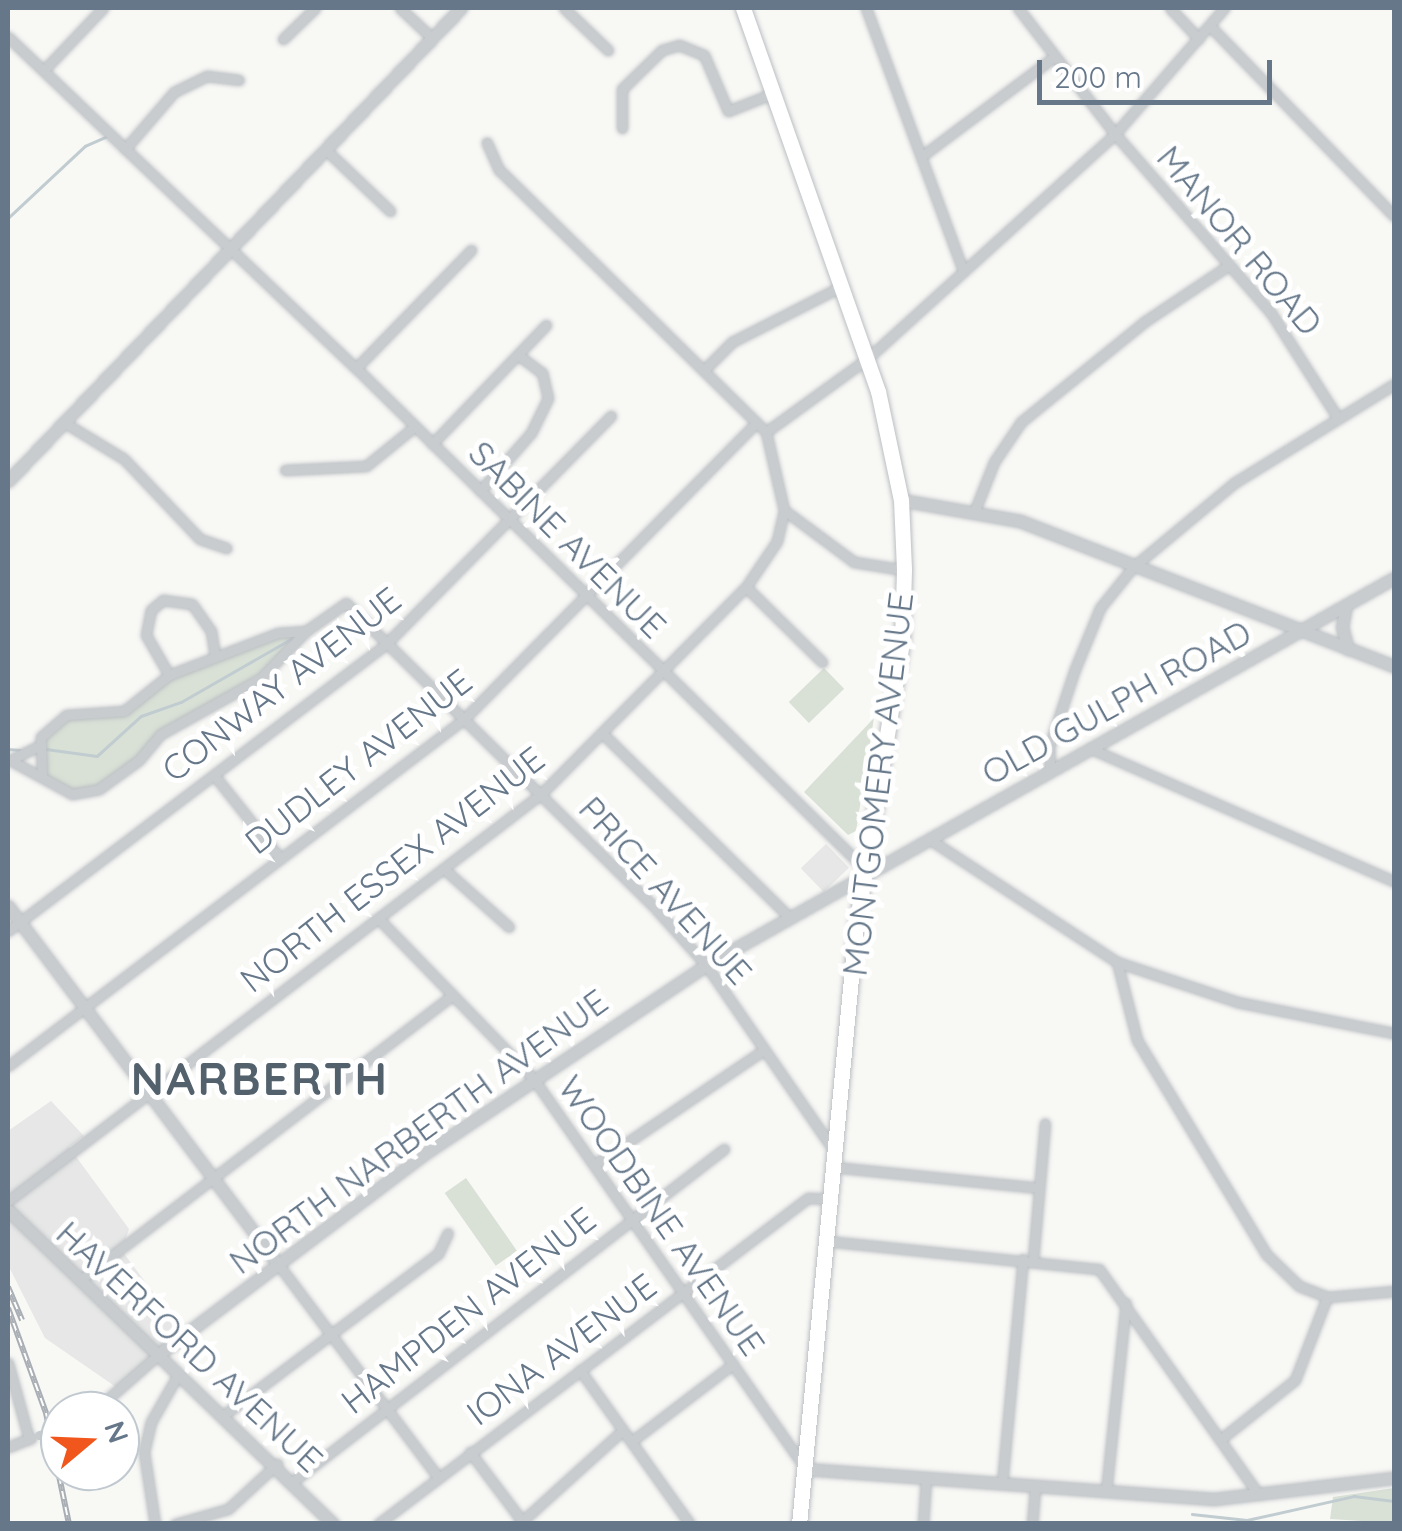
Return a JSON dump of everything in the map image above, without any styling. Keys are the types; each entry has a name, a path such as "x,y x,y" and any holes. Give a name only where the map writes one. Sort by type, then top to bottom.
{"main road":[{"name":"MONTGOMERY AVENUE","path":"743,8 868,358 902,500 902,642 865,871 799,1524"}],"street":[{"path":"44,70 103,8"},
{"path":"283,39 315,8"},
{"path":"400,8 432,38"},
{"path":"8,482 461,8"},
{"path":"564,8 608,50"},
{"path":"866,8 962,268"},
{"name":"MANOR ROAD","path":"1018,8 1115,134 1296,345 1338,418"},
{"path":"1170,8 1199,39"},
{"path":"766,432 868,358 962,268 1115,134 1224,8"},
{"path":"1210,26 1394,216"},
{"name":"SABINE AVENUE","path":"8,37 356,368 865,871"},
{"path":"622,128 622,89 662,50 679,46 704,55 728,111"},
{"path":"922,156 1055,56"},
{"path":"126,149 174,92 207,76 239,80"},
{"path":"721,124 728,111 774,93"},
{"path":"486,143 499,170 766,432 784,510 854,562 904,570"},
{"path":"325,150 390,211"},
{"path":"356,368 471,250"},
{"path":"975,510 994,462 1022,422 1144,322 1228,265"},
{"path":"704,370 732,342 842,286"},
{"path":"432,444 546,326"},
{"path":"480,491 531,433 548,398 542,373 518,356"},
{"path":"1050,770 1049,747 1081,653 1100,608 1133,567 1196,511 1394,384"},
{"name":"CONWAY AVENUE","path":"8,931 387,644 610,416"},
{"path":"65,422 124,459 200,539 226,548"},
{"name":"DUDLEY AVENUE","path":"8,1066 464,719 756,423"},
{"path":"285,470 366,466 414,427"},
{"path":"902,500 1020,521 1394,666"},
{"name":"NORTH ESSEX AVENUE","path":"8,1201 541,794 746,587 777,542 784,510"},
{"name":"OLD GULPH ROAD","path":"789,916 1394,578"},
{"path":"746,587 822,662"},
{"path":"169,675 146,634 151,610 163,600 192,604 210,632 216,656"},
{"name":"PRICE AVENUE","path":"306,631 346,602 541,794 706,965 834,1159"},
{"path":"1346,605 1342,627 1348,649"},
{"path":"42,774 39,746 48,725 66,714 124,712 169,675 216,656 240,653 278,633 306,631"},
{"path":"9,760 42,774 72,794 111,783 161,734 260,679 306,631"},
{"path":"602,733 789,916"},
{"path":"9,760 39,746"},
{"path":"1089,748 1394,881"},
{"path":"214,774 280,858"},
{"path":"929,839 1117,962 1237,1002 1394,1033"},
{"path":"444,869 509,926"},
{"path":"8,906 438,1477"},
{"name":"NORTH NARBERTH AVENUE","path":"117,1391 278,1264 533,1078 789,916"},
{"name":"WOODBINE AVENUE","path":"378,918 533,1078 805,1469"},
{"path":"1117,962 1137,1040 1266,1254 1299,1286 1327,1297 1394,1290"},
{"path":"80,1280 453,994"},
{"path":"594,1165 764,1050"},
{"path":"1002,1484 1045,1124"},
{"name":"HAMPDEN AVENUE","path":"295,1480 385,1406 724,1149"},
{"path":"834,1159 1038,1188"},
{"name":"IONA AVENUE","path":"378,1524 808,1198 830,1199"},
{"name":"HAVERFORD AVENUE","path":"8,1210 278,1463 333,1524"},
{"path":"224,1415 438,1254 448,1233"},
{"path":"826,1241 1098,1269 1260,1495"},
{"path":"1220,1438 1295,1380 1327,1297"},
{"path":"1106,1492 1126,1303"},
{"path":"8,1364 34,1437"},
{"path":"632,1441 733,1364"},
{"path":"580,1370 690,1524"},
{"path":"155,1524 144,1452 152,1422 179,1373"},
{"path":"470,1452 520,1522 623,1430"},
{"path":"8,1448 40,1435"},
{"path":"175,1524 228,1509 278,1463"},
{"path":"805,1469 1106,1492 1260,1495 1394,1478"},
{"path":"922,1524 926,1479"},
{"path":"1032,1524 1035,1486"}],"shaded area":[{"path":"306,631 280,662 161,733 117,780 72,794 42,774 41,737 66,715 124,711 169,675 261,640"},
{"path":"824,668 844,689 809,723 789,702"},
{"path":"874,718 856,831 848,835 804,792"},
{"path":"826,844 849,868 824,892 801,868"},
{"path":"51,1101 84,1136 69,1147 129,1229 122,1251 182,1331 116,1387 45,1338 8,1265 8,1131"},
{"path":"466,1178 517,1251 496,1266 445,1193"},
{"path":"1394,1488 1394,1523 1330,1519 1333,1497"}],"waterway":[{"path":"8,218 85,146 105,137"},
{"path":"46,749 97,756 141,716 181,702 291,639"},
{"path":"8,749 20,750"},
{"path":"1192,1514 1247,1520 1354,1496 1394,1501"}],"railway":[{"path":"8,1287 22,1320"},
{"path":"8,1308 46,1413 69,1524"}],"district":[{"name":"NARBERTH","path":"260,1079"}]}
